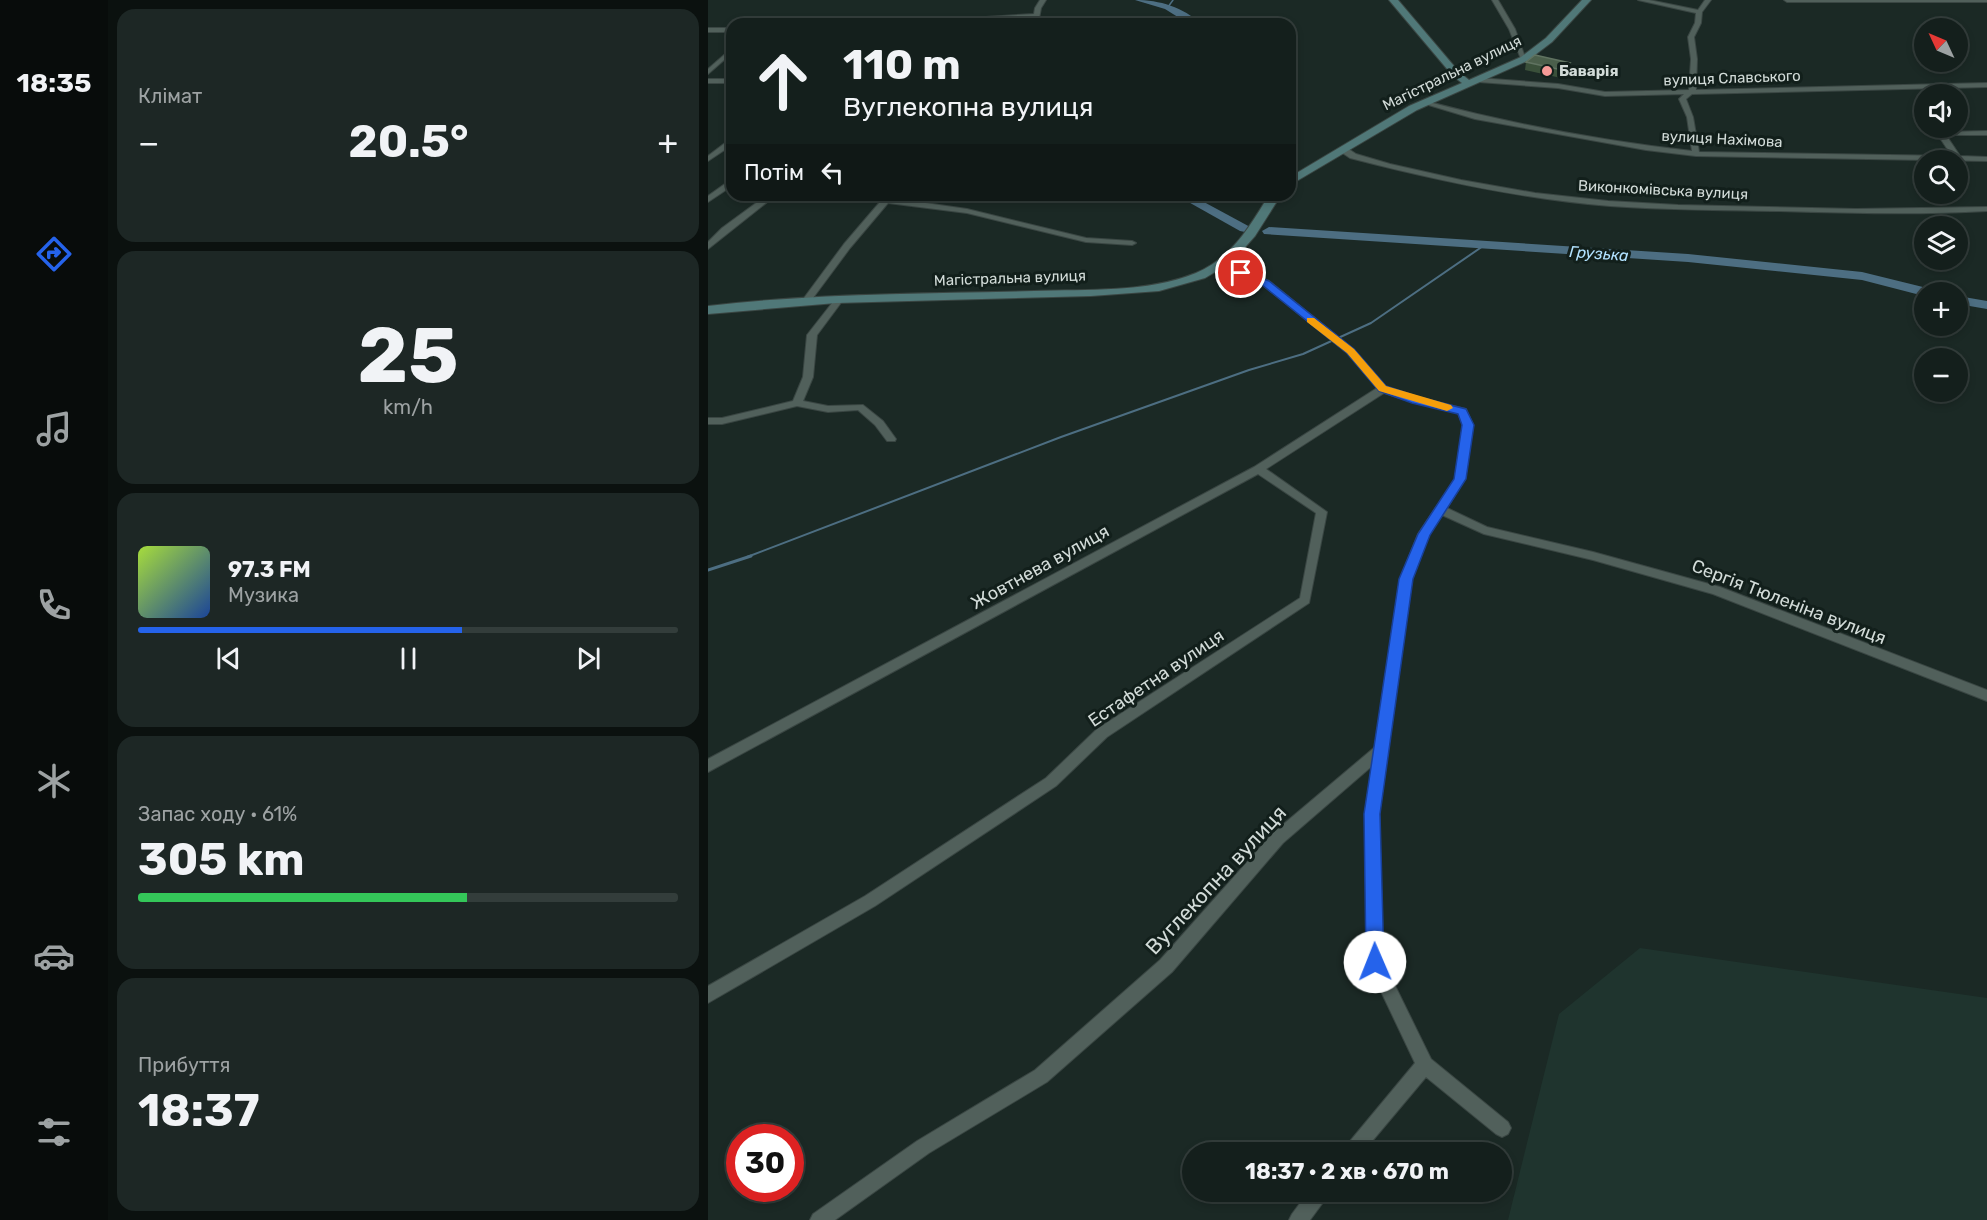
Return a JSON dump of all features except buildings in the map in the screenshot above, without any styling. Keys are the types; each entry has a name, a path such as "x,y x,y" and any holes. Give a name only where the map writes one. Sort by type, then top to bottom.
{"main road":[{"path":"1393,0 1456,74 1465,80"},
{"name":"Магістральна вулиця","path":"1296,178 1465,80 1479,80 1524,59 1549,40 1587,0"},
{"name":"Магістральна вулиця","path":"708,310 807,300 1127,290 1183,281 1220,265 1245,241 1271,201"}],"street":[{"path":"1004,18 1037,16 1038,8 1043,0"},
{"path":"1510,0 1497,1 1524,59"},
{"path":"1641,0 1656,1 1699,12"},
{"path":"1696,154 1690,117 1682,99 1693,90 1691,37 1698,23 1699,12 1708,0"},
{"path":"1787,0 1987,0"},
{"path":"708,30 726,30"},
{"path":"708,72 726,55"},
{"path":"708,61 721,60"},
{"name":"вулиця Славського","path":"1479,80 1558,86 1605,94 1662,94 1693,90 1987,85"},
{"path":"708,81 726,81"},
{"name":"вулиця Нахімова","path":"1425,103 1475,117 1646,148 1696,154 1914,157"},
{"path":"1952,150 1942,135 1944,133 1987,133"},
{"path":"708,159 726,146"},
{"name":"Виконкомівська вулиця","path":"1344,150 1353,156 1439,178 1535,194 1634,205 1922,213 1987,209"},
{"name":"вулиця Нахімова","path":"1968,158 1987,159"},
{"path":"708,200 726,187"},
{"path":"708,247 725,230 764,201"},
{"path":"807,300 847,246 885,201"},
{"path":"905,201 967,212 1086,240 1132,243"},
{"path":"1220,265 1266,283 1350,351 1383,389 1462,411 1468,425 1460,479 1424,534 1406,579 1372,814 1375,962 1425,1065 1502,1128"},
{"path":"797,403 808,377 812,335 839,300"},
{"name":"Жовтнева вулиця","path":"708,766 1258,469 1383,389"},
{"path":"708,421 722,421 797,403 828,409 860,407 879,423 891,439"},
{"name":"Естафетна вулиця","path":"708,995 870,901 1051,782 1102,733 1305,600 1322,512 1258,469"},
{"name":"Сергія Тюленіна вулиця","path":"1439,509 1484,530 1593,555 1716,590 1987,696"},
{"name":"Вуглекопна вулиця","path":"819,1220 923,1147 1041,1076 1166,966 1278,838 1382,749"},
{"path":"1360,1142 1425,1065"},
{"path":"1298,1220 1312,1202"}],"shaded area":[{"path":"1640,948 1987,998 1987,1220 1508,1220 1559,1014"}],"waterway":[{"name":"Грузька","path":"1140,0 1168,7 1186,18"},
{"path":"1168,7 1173,0"},
{"name":"Грузька","path":"1193,201 1245,228"},
{"name":"Грузька","path":"1269,231 1688,258 1862,276 1914,289"},
{"path":"747,557 1061,437 1249,370 1303,354 1371,323 1486,244"},
{"name":"Грузька","path":"1968,302 1987,305"},
{"path":"708,570 751,556"}],"slow traffic":[{"path":"1311,320 1350,351 1383,389 1447,408"}],"place":[{"name":"Баварія","path":"1547,71"}],"route":[{"path":"1241,273 1266,283 1350,351 1383,389 1462,411 1468,425 1460,479 1424,534 1406,579 1372,814 1375,962"}]}
